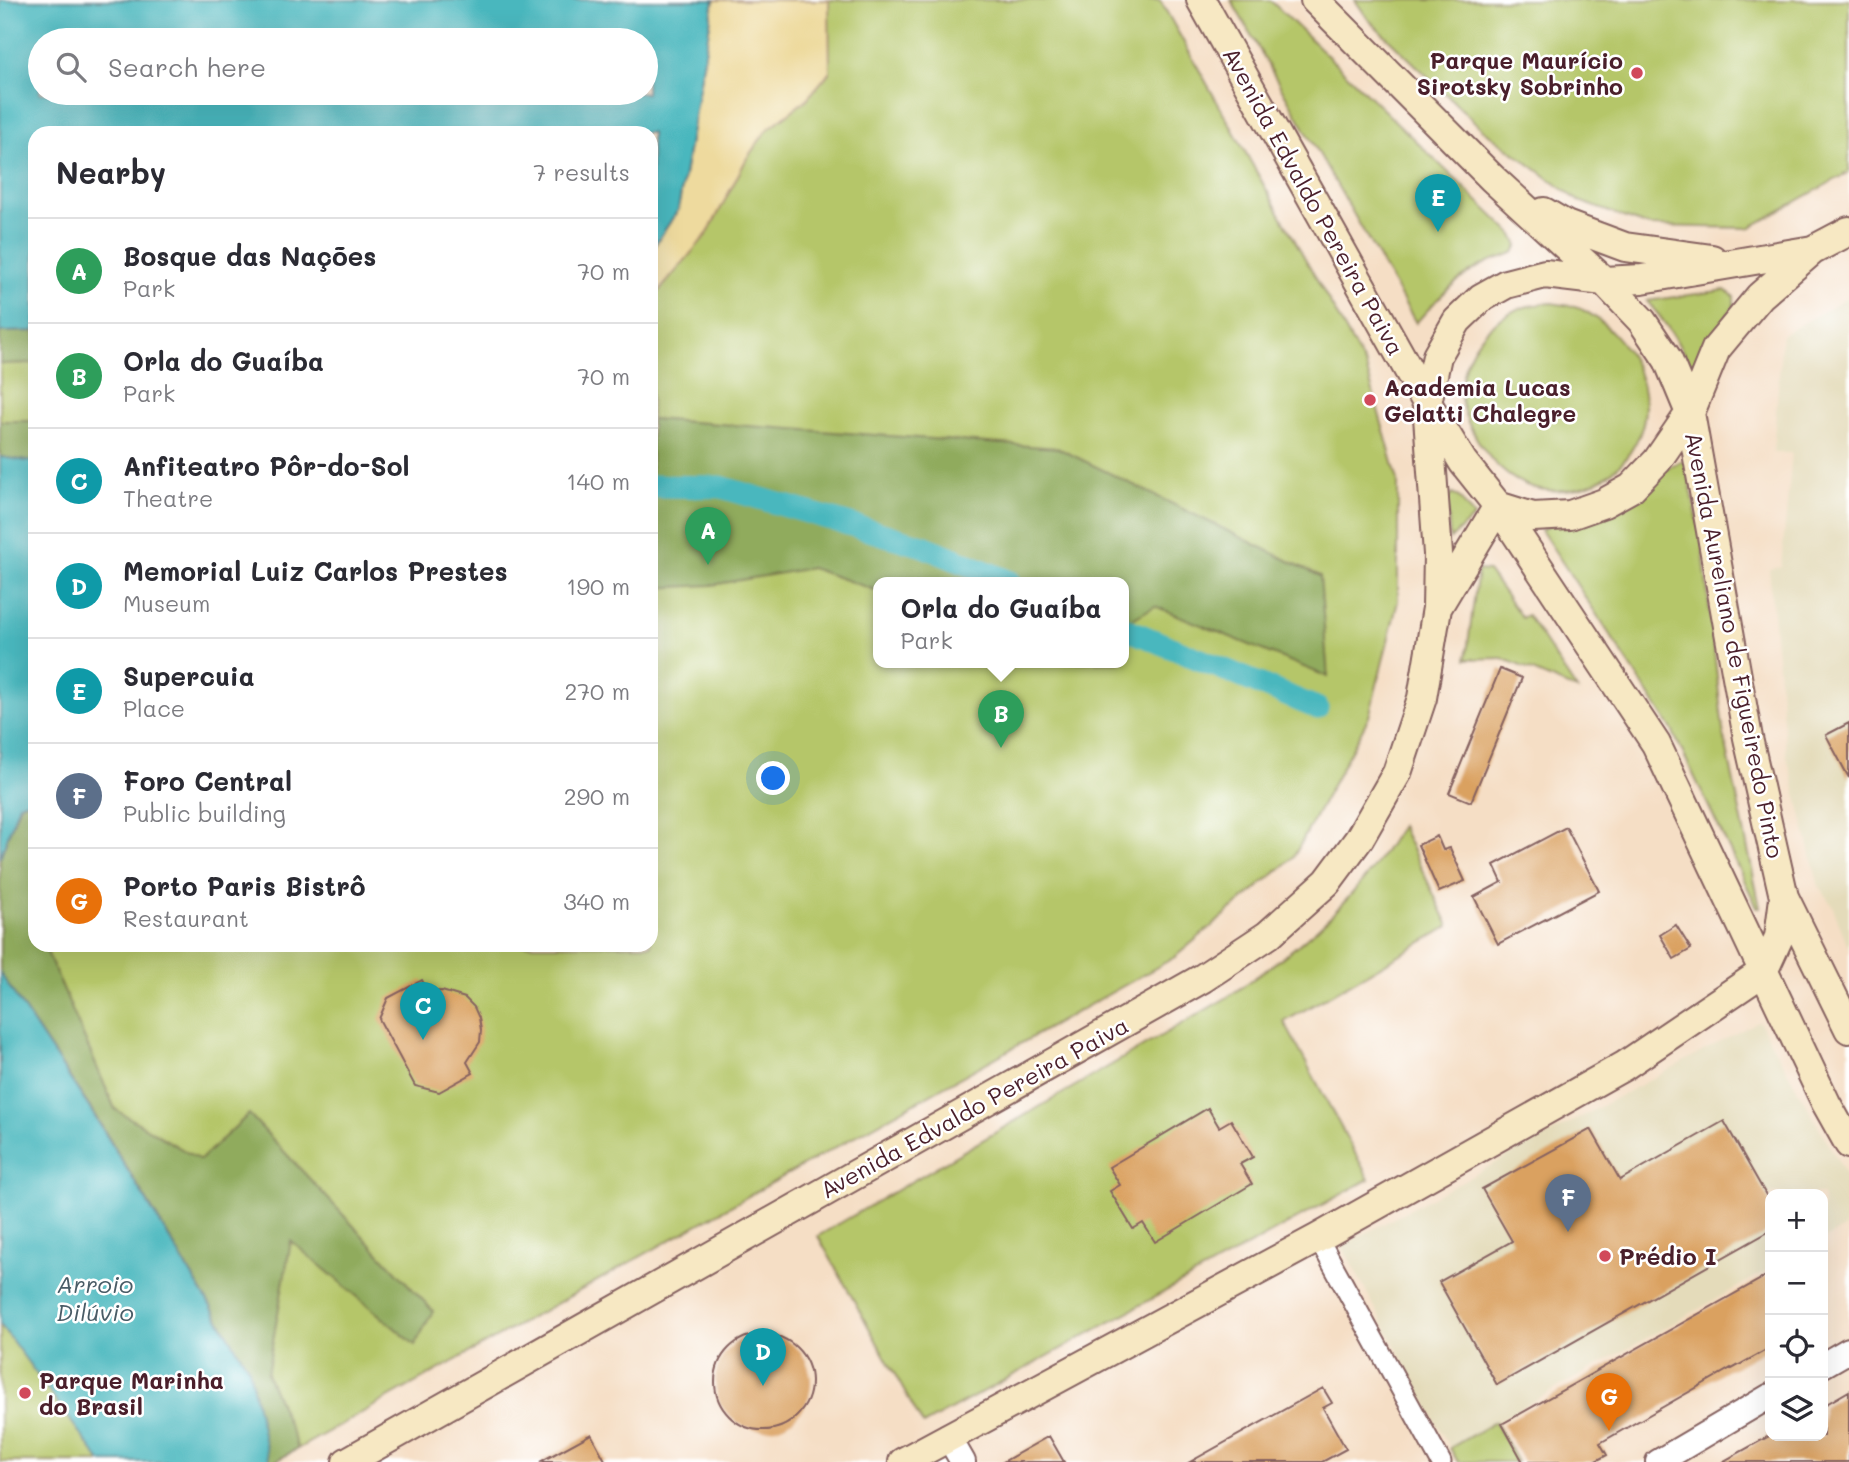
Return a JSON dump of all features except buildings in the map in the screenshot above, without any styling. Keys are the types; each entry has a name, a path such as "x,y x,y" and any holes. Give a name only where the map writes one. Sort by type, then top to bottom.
{"main road":[{"name":"Avenida Edvaldo Pereira Paiva","path":"1201,0 1427,403"},
{"path":"1315,0 1492,178 1604,281 1642,321 1668,360 1690,413"},
{"path":"1492,178 1566,225 1625,247 1743,263"},
{"path":"1497,506 1533,517 1570,515 1604,503 1631,488 1657,461 1690,413 1716,349 1760,296 1813,250 1849,231"},
{"name":"Avenida Edvaldo Pereira Paiva","path":"348,1462 1203,978 1268,934 1326,882 1359,839 1397,773 1422,698 1437,608 1438,554 1427,403 1437,356 1457,321 1481,298 1506,284 1545,275 1604,281 1642,279 1813,250"},
{"path":"1427,403 1463,462 1497,506 1656,744 1826,1103 1849,1144"},
{"name":"Avenida Aureliano de Figueiredo Pinto","path":"1690,413 1748,738 1784,897 1849,1029"},
{"name":"Avenida Edvaldo Pereira Paiva","path":"1437,608 1497,506"},
{"path":"913,1460 948,1436 1318,1238 1624,1066 1763,972 1779,937 1784,897"}],"street":[{"path":"1318,1238 1433,1459"},
{"path":"1828,1362 1849,1350"},
{"path":"1658,1462 1765,1399"},
{"path":"948,1436 963,1462"}],"shaded area":[{"path":"1849,297 1849,949 1832,905 1819,887 1786,752 1769,569 1781,567 1792,453 1773,453 1782,335"},
{"path":"1759,1021 1849,1180 1849,1225 1828,1237 1828,1189 1765,1189 1765,1272 1450,1448 1342,1246"}],"green space":[{"path":"714,0 1160,0 1366,367 1398,481 1398,601 1369,717 1293,858 1175,957 274,1462 269,1462 249,1369 93,1112 0,973 0,858 28,810 28,952 658,952 658,240 678,210"},
{"path":"1231,0 1270,0 1513,235 1518,246 1514,252 1467,274 1440,297 1416,323"},
{"name":"Parque Maurício Sirotsky Sobrinho","path":"1355,0 1849,0 1849,172 1749,228 1649,226 1579,201 1481,128 1368,19"},
{"path":"1725,290 1734,296 1734,306 1695,364 1688,362 1670,330 1647,301"},
{"path":"1552,303 1583,310 1614,334 1627,350 1636,368 1643,387 1645,406 1643,425 1635,444 1618,466 1604,478 1587,486 1561,490 1546,490 1519,482 1496,465 1471,429 1461,401 1461,385 1468,358 1489,328 1515,310"},
{"path":"28,331 28,461 0,457 0,332"},
{"path":"28,331 28,363 0,364 0,332"},
{"path":"658,419 1058,448 1320,576 1328,677 1155,606 1129,621 1129,577 873,577 873,589 811,568 712,585 658,588"},
{"path":"0,421 28,421 28,461 0,457"},
{"path":"1681,461 1686,463 1702,542 1723,730 1760,907 1757,907 1671,728 1541,530"},
{"path":"1452,494 1459,497 1474,517 1450,539 1447,500"},
{"path":"1478,570 1488,571 1522,618 1527,615 1577,690 1502,658 1466,659"},
{"path":"28,801 28,952 47,952 115,1109 200,1160 249,1114 433,1311 415,1345 291,1241 267,1374 298,1448 274,1462 269,1462 249,1369 93,1112 0,973 0,858 20,804"},
{"path":"1401,826 1449,926 1284,1022 1369,1179 923,1425 818,1236 1226,998 1298,945 1331,916 1377,863"},
{"name":"Parque Marinha do Brasil","path":"0,1324 101,1462 0,1462"},
{"path":"1495,1422 1517,1462 1458,1462 1450,1448"}],"sand":[{"path":"714,0 829,0 830,72 806,100 767,130 747,158 708,233 658,293 658,240 678,210"}],"water":[{"path":"0,0 714,0 678,210 658,240 658,126 28,126 28,331 0,332"},
{"path":"0,457 28,461 28,801 19,804 0,858"},
{"name":"Arroio Dilúvio","path":"0,973 92,1112 249,1369 269,1462 101,1462 0,1324"}],"waterway":[{"path":"658,486 721,487 923,546 998,577"},
{"path":"1129,630 1317,708"}],"place":[{"name":"Parque Maurício Sirotsky Sobrinho","path":"1637,73"},
{"name":"Supercuia","path":"1438,232"},
{"name":"Academia Lucas Gelatti Chalegre","path":"1370,400"},
{"name":"Bosque das Nações","path":"708,565"},
{"name":"Orla do Guaíba","path":"1001,748"},
{"name":"Anfiteatro Pôr-do-Sol","path":"423,1040"},
{"name":"Foro Central","path":"1568,1232"},
{"name":"Prédio I","path":"1605,1256"},
{"name":"Memorial Luiz Carlos Prestes","path":"763,1386"},
{"name":"Parque Marinha do Brasil","path":"25,1393"},
{"name":"Porto Paris Bistrô","path":"1609,1431"}]}
